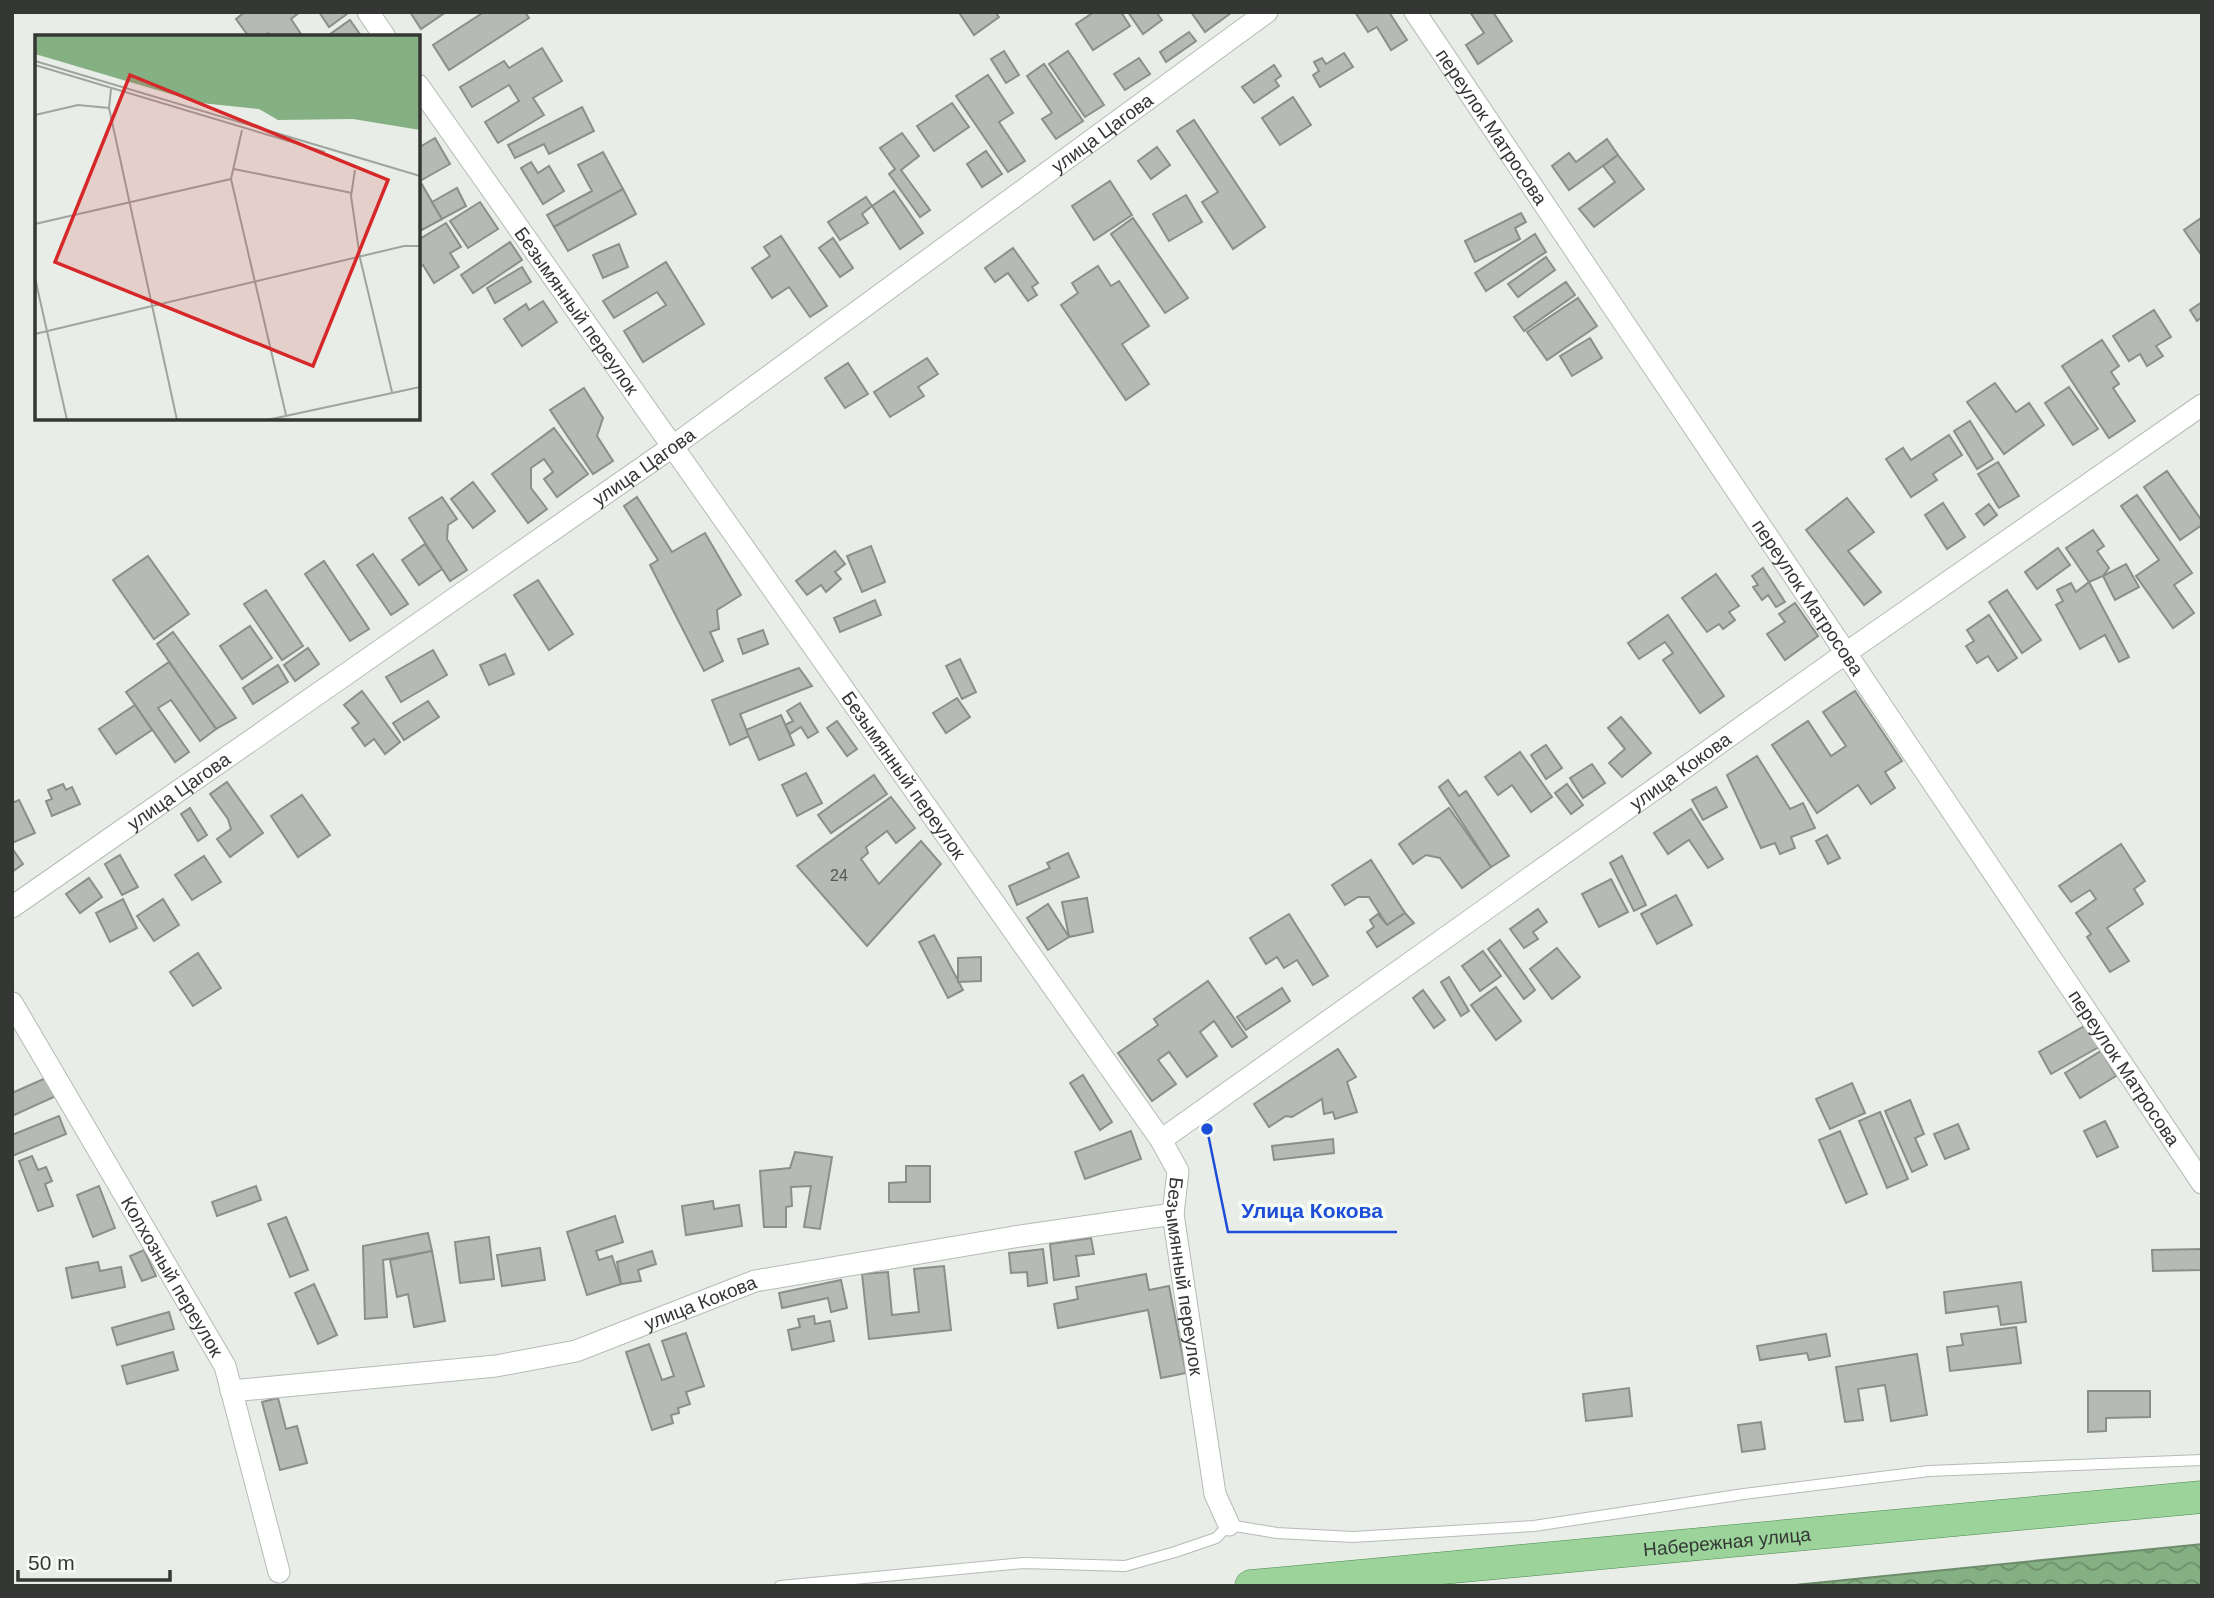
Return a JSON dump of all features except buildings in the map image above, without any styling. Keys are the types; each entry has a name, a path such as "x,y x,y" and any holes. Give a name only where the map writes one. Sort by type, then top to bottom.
{"main road":[{"name":"Набережная улица","path":"1251,1586 2202,1497"}],"street":[{"path":"368,12 384,35"},
{"name":"улица Цагова","path":"12,907 672,447 1267,12"},
{"name":"переулок Матросова","path":"1415,12 2202,1183"},
{"name":"Безымянный переулок","path":"420,88 1161,1140 1178,1171 1173,1214 1215,1494 1229,1525"},
{"name":"улица Кокова","path":"1161,1140 1846,653 2202,405"},
{"name":"Колхозный переулок","path":"12,1003 225,1366 279,1572"},
{"name":"улица Кокова","path":"231,1391 510,1364 576,1351 755,1281 1014,1237 1173,1214"}],"lane":[{"path":"780,1586 1024,1563 1125,1566 1216,1538 1229,1525 1277,1533 1353,1536 1534,1525 1744,1494 1929,1471 2202,1460"}],"water":[{"path":"2202,1544 2202,1586 1785,1586"}],"place":[{"name":"Улица Кокова","path":"1207,1129"}]}
